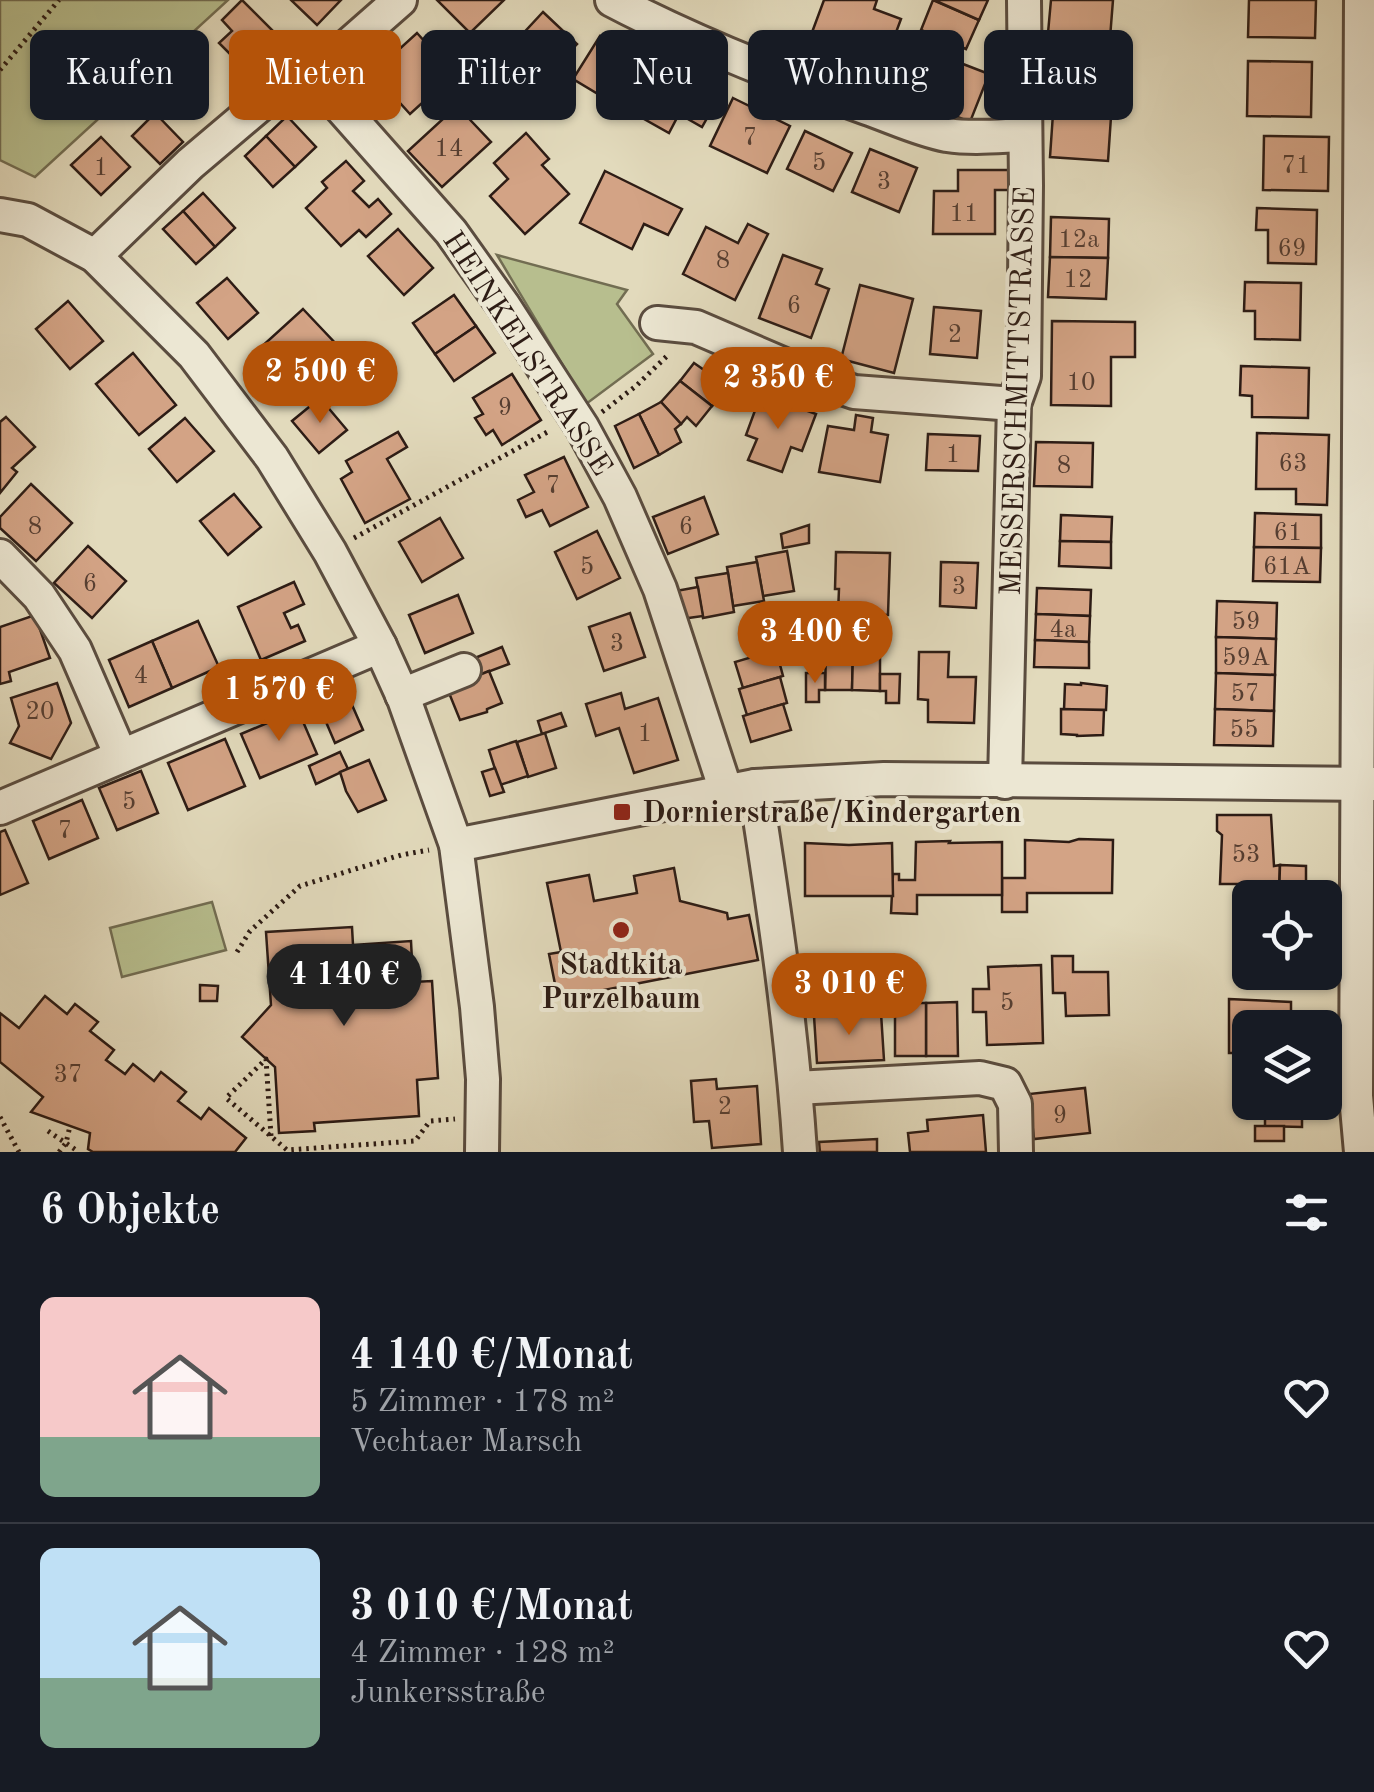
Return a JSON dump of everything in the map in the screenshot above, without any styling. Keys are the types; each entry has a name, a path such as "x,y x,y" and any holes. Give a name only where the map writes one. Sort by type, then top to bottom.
{"street":[{"path":"367,30 400,0"},
{"path":"612,0 722,52 942,134 975,138 1024,134"},
{"name":"MESSERSCHMITTSTRASSE","path":"1005,782 1014,404 1024,376 1024,0"},
{"path":"1360,1152 1365,1096 1366,784 1358,351 1362,0"},
{"path":"95,256 190,164 242,120"},
{"name":"HEINKELSTRASSE","path":"352,120 451,232 503,306 578,422 620,497 660,588 741,788 777,930 800,1152"},
{"path":"0,215 28,220 95,256 194,356 272,458 330,552 380,646 402,694 456,846 477,1007 482,1152"},
{"path":"657,323 696,327 854,392 1014,404"},
{"path":"0,556 39,596 76,650 121,756"},
{"path":"0,808 380,646"},
{"path":"402,694 464,670"},
{"path":"456,846 741,788 884,778 1366,784"},
{"path":"796,1088 980,1078 1005,1084 1015,1104 1016,1152"}],"path":[{"path":"0,70 59,0"},
{"path":"330,552 578,422 636,386 696,327"},
{"path":"238,952 250,931 300,886 401,855 456,846"},
{"path":"271,1136 266,1059 226,1098 287,1151 415,1141 430,1122 482,1115"},
{"path":"0,1116 19,1152"},
{"path":"59,1152 70,1126"},
{"path":"48,1131 80,1152"}],"green space":[{"path":"0,0 228,0 195,30 30,30 30,120 97,120 35,177 0,160"},
{"path":"497,255 627,290 617,304 653,354 586,404"},
{"path":"212,902 226,950 122,977 110,928"}],"building":[{"path":"242,0 272,30 231,30 222,20"},
{"path":"291,0 341,0 317,25"},
{"path":"437,0 504,0 473,30 467,30"},
{"path":"824,0 877,0 874,9 901,19 897,30 813,30"},
{"path":"933,0 979,20 966,49 964,30 921,30"},
{"path":"934,0 988,0 979,20"},
{"path":"1051,0 1113,0 1111,30 1048,30"},
{"path":"1249,0 1316,0 1315,38 1248,37"},
{"path":"543,12 562,30 526,30"},
{"path":"417,33 421,37 421,104 410,114 401,104 401,48"},
{"path":"229,34 229,53 219,43"},
{"path":"596,42 596,93 576,81 576,74"},
{"path":"1248,61 1312,62 1311,117 1247,116"},
{"path":"964,64 984,72 984,87 970,122 964,120"},
{"path":"733,98 748,105 748,120 778,120 790,126 767,173 710,146 722,120 728,120"},
{"path":"148,120 162,120 183,142 160,164 132,136"},
{"path":"283,120 291,120 316,147 295,167 266,136"},
{"path":"442,120 470,120 491,142 442,187 408,151"},
{"path":"646,120 676,120 669,133"},
{"path":"1053,120 1111,120 1108,161 1050,157"},
{"path":"805,131 852,153 833,191 787,169"},
{"path":"526,133 549,159 542,165 569,194 525,234 490,196 508,179 494,163"},
{"path":"266,136 295,167 273,187 245,156"},
{"path":"1264,136 1329,137 1328,191 1263,190"},
{"path":"101,137 130,167 101,195 71,165"},
{"path":"870,149 917,168 899,212 852,192"},
{"path":"346,161 364,181 353,191 369,207 378,199 391,214 366,237 359,230 341,246 306,208 327,188 322,182"},
{"path":"958,170 1010,170 1010,190 995,190 995,234 933,234 934,191 958,191"},
{"path":"605,171 682,209 668,235 644,224 632,249 580,223"},
{"path":"203,193 235,228 215,247 183,211"},
{"path":"1257,208 1317,210 1316,264 1268,263 1268,230 1256,230"},
{"path":"183,211 215,247 196,264 163,229"},
{"path":"1051,217 1109,219 1108,258 1050,257"},
{"path":"748,224 768,234 735,300 683,274 706,227 738,243"},
{"path":"398,229 433,268 404,295 368,256"},
{"path":"783,255 822,269 816,284 829,289 811,338 759,318"},
{"path":"1050,257 1108,258 1106,299 1048,297"},
{"path":"227,278 258,313 228,339 197,303"},
{"path":"1245,282 1301,283 1300,340 1255,339 1255,311 1244,311"},
{"path":"860,285 913,299 894,373 841,359"},
{"path":"454,295 476,326 435,354 413,323"},
{"path":"68,301 103,341 70,369 36,329"},
{"path":"934,307 981,311 977,358 930,354"},
{"path":"303,309 337,345 286,392 270,374 277,368 259,349"},
{"path":"1052,321 1135,322 1135,357 1111,357 1111,406 1051,405"},
{"path":"476,326 495,353 454,381 435,354"},
{"path":"133,353 176,405 139,435 96,384"},
{"path":"694,363 730,388 712,406 680,381"},
{"path":"1241,366 1309,368 1308,418 1252,417 1252,396 1240,395"},
{"path":"512,374 541,420 502,445 493,430 486,435 475,418 483,414 473,398"},
{"path":"680,381 712,406 696,426 687,417 681,424 661,402"},
{"path":"761,394 816,414 802,451 791,447 782,472 748,460 757,439 746,435"},
{"path":"320,398 347,430 319,453 292,421"},
{"path":"661,402 681,424 675,429 681,442 659,455 639,414"},
{"path":"639,414 659,455 634,468 615,426"},
{"path":"856,415 873,418 871,432 888,435 880,482 819,472 828,426 854,430"},
{"path":"6,417 35,447 12,468 17,472 0,493 0,422"},
{"path":"185,418 214,451 177,482 149,449"},
{"path":"398,432 407,447 387,459 410,499 365,523 341,479 352,472 346,461"},
{"path":"1257,433 1329,435 1327,505 1296,504 1296,489 1256,489"},
{"path":"928,434 980,436 978,471 926,470"},
{"path":"1036,442 1093,443 1092,487 1034,486"},
{"path":"564,457 588,507 550,526 542,510 526,517 518,500 534,492 525,475"},
{"path":"31,484 72,523 36,561 0,528 0,517"},
{"path":"234,494 261,527 228,555 200,521"},
{"path":"704,497 718,534 668,554 653,517"},
{"path":"1255,513 1321,515 1321,548 1254,547"},
{"path":"1061,515 1112,517 1111,542 1060,541"},
{"path":"440,518 463,558 422,582 399,542"},
{"path":"809,525 809,543 783,548 781,534"},
{"path":"597,531 620,578 577,599 555,552"},
{"path":"1060,541 1111,542 1111,568 1059,566"},
{"path":"88,546 126,581 92,618 54,583"},
{"path":"1254,547 1321,548 1320,582 1253,581"},
{"path":"787,551 794,591 763,596 756,557"},
{"path":"836,552 890,553 888,615 838,613"},
{"path":"757,562 764,601 733,606 727,567"},
{"path":"941,562 978,563 976,608 940,606"},
{"path":"728,573 734,612 703,618 696,578"},
{"path":"294,582 304,604 284,613 291,628 298,625 305,641 261,660 238,607"},
{"path":"698,587 703,616 681,619 676,591"},
{"path":"1037,588 1091,590 1090,616 1036,614"},
{"path":"458,595 473,633 425,653 409,615"},
{"path":"1217,601 1277,603 1276,639 1216,637"},
{"path":"630,613 645,657 604,671 589,627"},
{"path":"1036,614 1090,616 1089,642 1035,640"},
{"path":"35,615 50,658 9,672 11,681 0,684 0,627"},
{"path":"198,621 219,667 172,688 152,641"},
{"path":"1216,637 1276,639 1275,675 1216,673"},
{"path":"1035,640 1089,642 1089,668 1034,667"},
{"path":"152,641 172,688 129,707 109,660"},
{"path":"502,647 509,664 477,676 470,660"},
{"path":"776,650 783,676 743,688 735,662"},
{"path":"826,651 853,652 852,690 825,690"},
{"path":"853,652 880,652 880,691 852,690"},
{"path":"919,652 949,652 948,677 976,677 974,723 928,722 928,700 918,699"},
{"path":"489,671 502,703 460,720 447,688"},
{"path":"806,673 825,673 825,690 819,690 819,702 806,702"},
{"path":"1216,673 1275,675 1274,711 1215,709"},
{"path":"880,674 900,674 899,703 886,703 886,691 880,691"},
{"path":"780,677 787,703 747,715 739,689"},
{"path":"57,683 71,723 51,759 10,743 19,726 11,698"},
{"path":"1065,684 1107,686 1106,710 1064,710"},
{"path":"345,689 363,730 335,743 317,701"},
{"path":"621,693 625,709 658,698 678,760 634,773 619,728 596,736 586,704"},
{"path":"783,704 791,730 751,742 743,716"},
{"path":"1061,709 1104,710 1103,735 1061,734"},
{"path":"1215,709 1274,711 1273,746 1214,745"},
{"path":"298,710 317,754 260,778 241,734"},
{"path":"561,713 566,726 542,734 538,721"},
{"path":"545,733 556,768 528,777 517,742"},
{"path":"225,739 245,786 188,810 168,763"},
{"path":"516,741 528,776 500,785 489,750"},
{"path":"340,752 348,769 316,784 309,766"},
{"path":"369,760 386,800 358,812 340,772"},
{"path":"495,768 504,792 490,796 482,772"},
{"path":"141,771 158,813 117,830 99,788"},
{"path":"82,800 98,838 49,859 33,821"},
{"path":"1217,815 1271,815 1274,866 1280,865 1279,880 1232,880 1232,884 1220,884 1222,835 1217,831"},
{"path":"5,830 28,883 0,895 0,832"},
{"path":"1025,840 1113,840 1112,893 1027,893 1027,912 1002,912 1002,878 1025,878"},
{"path":"916,842 1002,842 1002,895 917,895 917,914 891,913 893,874 899,874 899,880 915,880"},
{"path":"805,843 892,843 893,896 805,896"},
{"path":"1280,865 1306,866 1306,880 1280,880"},
{"path":"674,868 680,901 727,913 728,919 749,915 758,960 558,999 549,954 561,952 547,883 589,875 594,901 637,893 634,876"},
{"path":"352,927 353,945 411,941 413,982 432,981 438,1078 417,1080 419,1116 314,1123 315,1131 279,1133 275,1067 242,1037 271,1005 266,932"},
{"path":"1052,956 1073,956 1073,972 1108,972 1109,1015 1066,1016 1065,993 1053,993"},
{"path":"1041,965 1043,1043 987,1045 986,1012 973,1012 973,989 989,989 988,967"},
{"path":"200,985 218,986 217,1001 200,1001"},
{"path":"45,996 67,1014 75,1004 98,1022 90,1031 114,1050 106,1060 125,1074 133,1064 154,1081 161,1072 186,1092 178,1101 201,1119 209,1108 246,1138 235,1152 93,1152 88,1149 90,1133 31,1112 43,1097 0,1062 0,1013 19,1028"},
{"path":"1229,999 1291,1002 1291,1010 1232,1010 1229,1053"},
{"path":"957,1002 958,1056 926,1056 926,1003"},
{"path":"895,1003 926,1003 926,1056 895,1056"},
{"path":"881,1013 884,1060 817,1063 814,1016"},
{"path":"716,1079 717,1089 757,1086 761,1144 712,1148 709,1121 694,1122 691,1081"},
{"path":"1085,1088 1090,1133 1034,1139 1029,1094"},
{"path":"983,1115 986,1152 910,1152 908,1133 928,1131 927,1120"},
{"path":"1265,1120 1302,1120 1302,1127 1265,1126"},
{"path":"1255,1126 1284,1126 1284,1141 1255,1141"},
{"path":"877,1139 877,1152 820,1152 819,1142"}],"place":[{"name":"Dornierstraße/Kindergarten","path":"622,812"},
{"name":"Stadtkita Purzelbaum","path":"621,930"}]}
